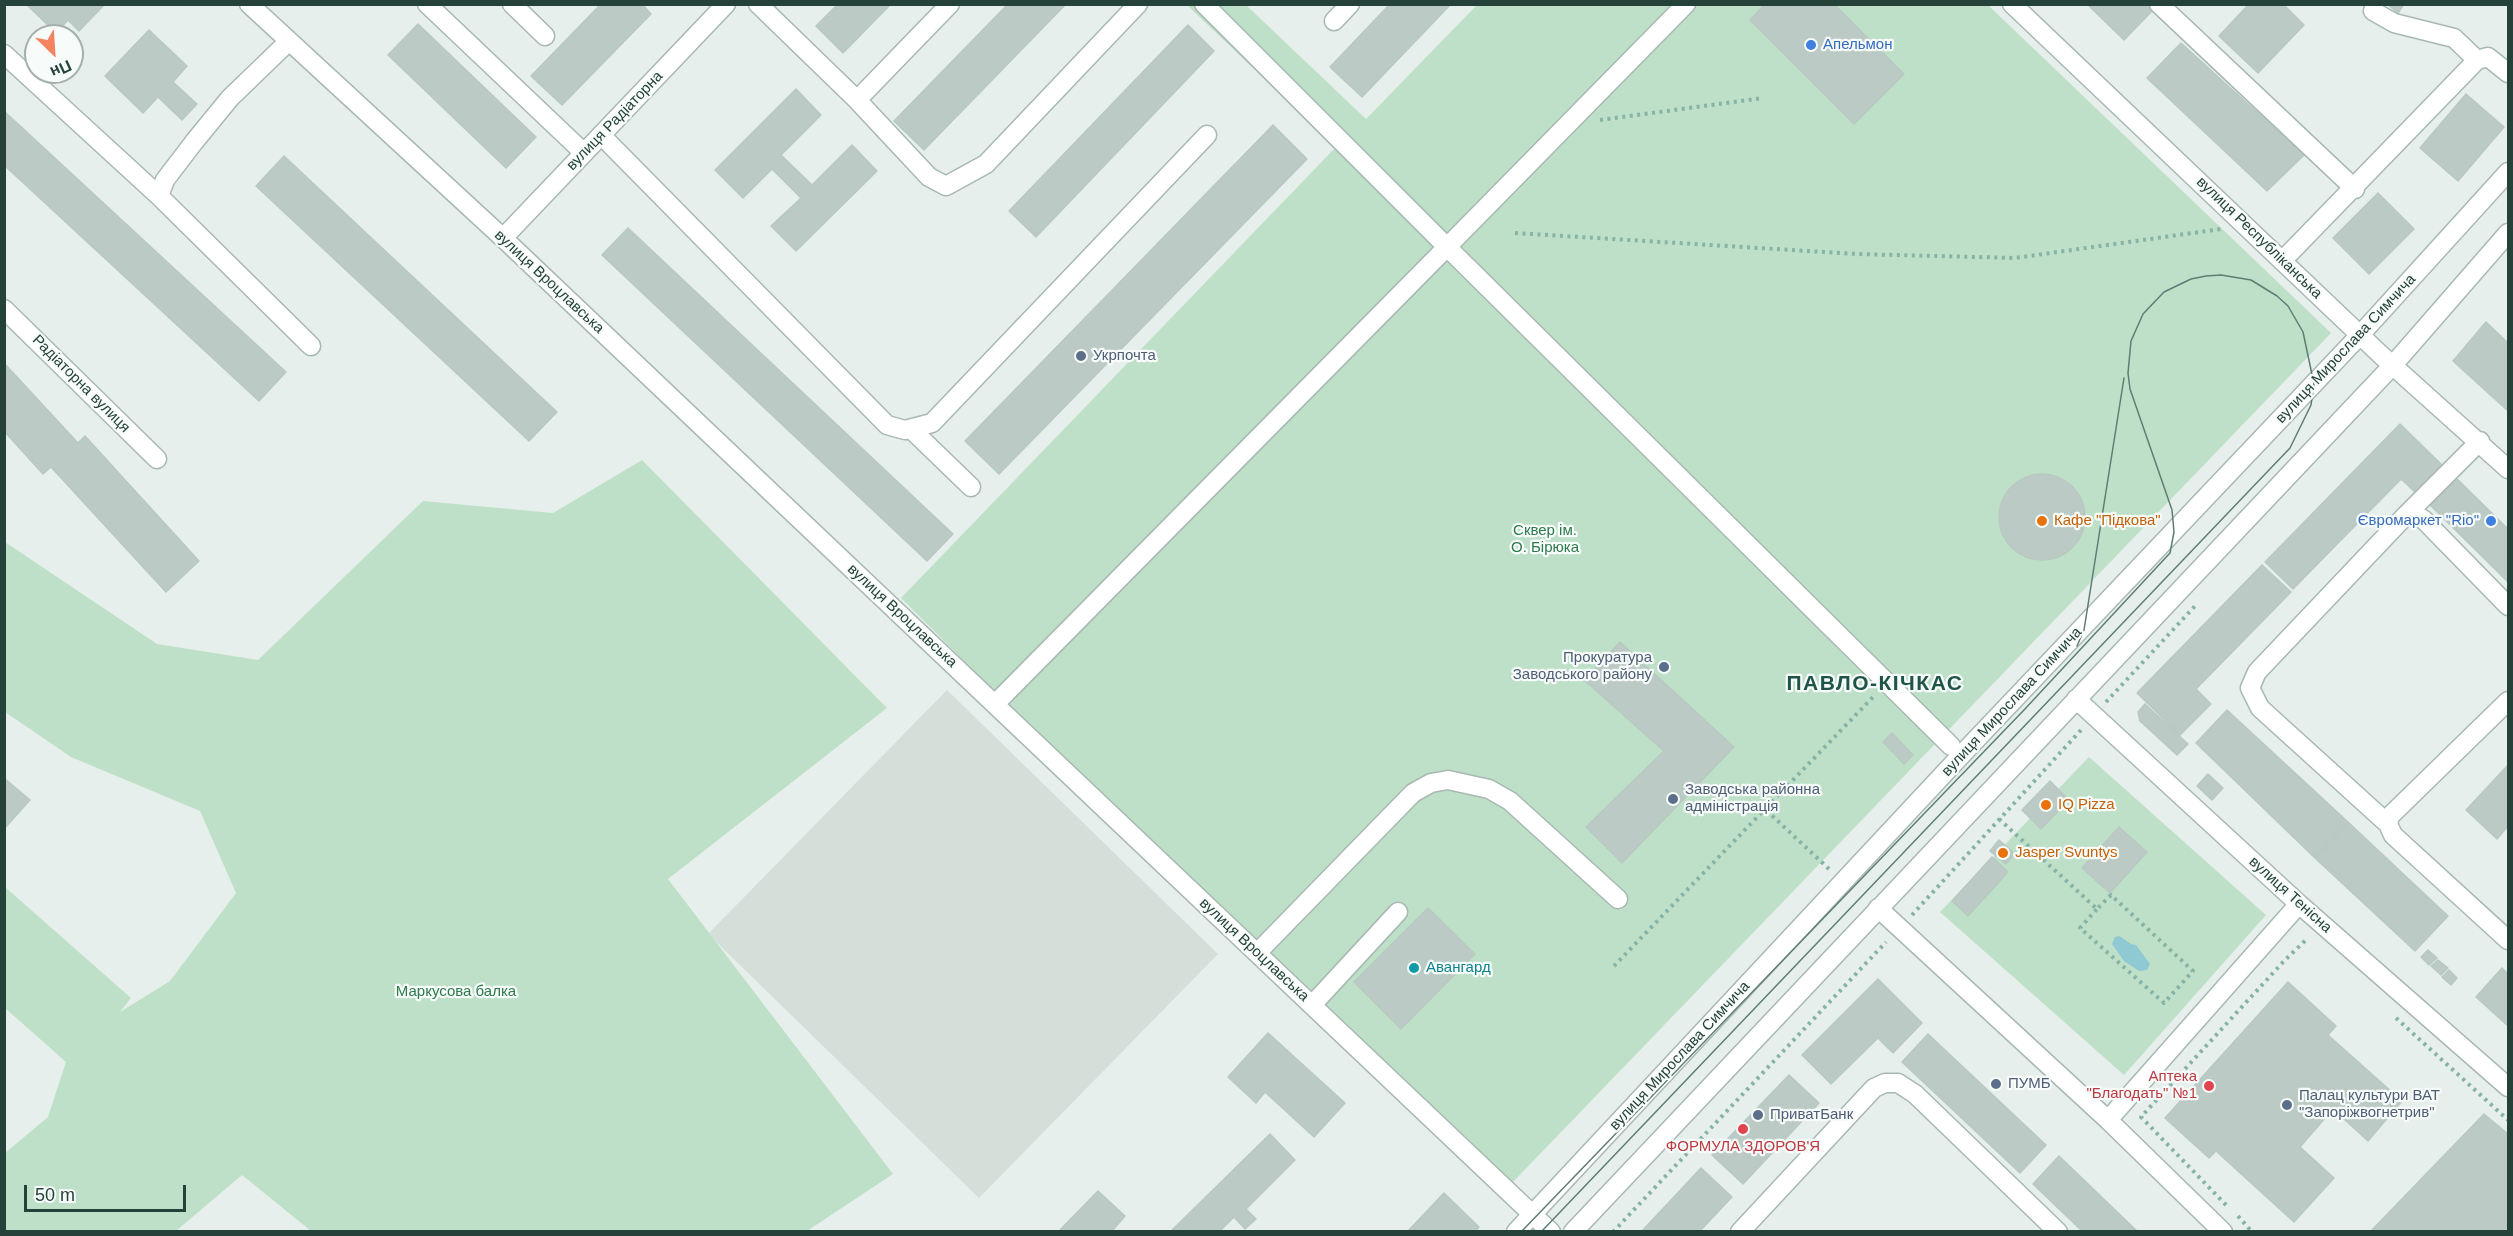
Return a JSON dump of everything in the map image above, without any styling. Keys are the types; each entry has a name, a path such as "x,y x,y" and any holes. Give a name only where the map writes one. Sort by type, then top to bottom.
{"street":[{"name":"вулиця Вроцлавська","path":"249,4 503,238 1551,1232"},
{"path":"427,4 447,11 584,153"},
{"path":"512,4 545,36"},
{"name":"вулиця Радіаторна","path":"503,238 726,4"},
{"path":"758,4 857,100 929,177 946,186 986,164 1138,4"},
{"path":"857,100 950,4"},
{"path":"1204,4 1951,746"},
{"path":"1334,21 1350,4"},
{"path":"995,704 1686,4"},
{"name":"вулиця Республіканська","path":"2012,4 2360,335 2480,441 2508,469"},
{"path":"2159,4 2355,189"},
{"path":"2373,11 2394,23 2454,38 2478,60"},
{"path":"159,196 165,180 230,98 288,42"},
{"path":"4,54 159,196 311,346"},
{"path":"2282,261 2355,189 2478,60 2488,57 2508,73"},
{"path":"601,135 887,425 896,429 912,430 932,423 1207,135"},
{"name":"вулиця Мирослава Симчича","path":"1516,1232 1968,748 2360,335 2508,172"},
{"path":"1573,1232 2393,365 2508,233"},
{"name":"Радіаторна вулиця","path":"4,309 157,459"},
{"path":"912,430 971,487"},
{"path":"2480,441 2406,515 2257,672 2250,688 2260,708 2388,824 2393,835 2508,940"},
{"path":"2406,515 2416,515 2424,520 2508,606"},
{"name":"вулиця Тенісна","path":"2076,699 2299,904 2508,1087"},
{"path":"2388,824 2390,816 2508,702"},
{"path":"1257,953 1413,793 1431,783 1448,780 1490,789 1510,801 1618,899"},
{"path":"2108,1120 2299,904"},
{"path":"1878,908 2108,1120 2223,1232"},
{"path":"1312,1005 1398,912"},
{"path":"1740,1232 1874,1088 1885,1083 1898,1083 1915,1094 2058,1232"}],"path":[{"path":"1568,124 1763,98"},
{"path":"1515,233 1857,254 2015,258 2245,226"},
{"path":"1612,1232 1900,928 2198,603"},
{"path":"1614,966 1887,683"},
{"path":"1765,809 1831,871"},
{"path":"1999,819 2097,909"},
{"path":"2111,896 2193,971 2164,1003 2080,928 2097,909 2111,896"},
{"path":"2229,1207 2141,1117 2292,953 2308,938 2317,946"},
{"path":"2395,1017 2508,1120"},
{"path":"2236,1215 2252,1232"}],"shaded area":[{"path":"947,690 1218,954 979,1198 708,934"}],"green space":[{"name":"Сквер ім. О. Бірюка","path":"1187,5 1246,5 1366,119 1477,5 1988,5 2331,333 1512,1183 1257,953 901,598 1336,147"},
{"name":"Маркусова балка","path":"642,460 887,708 668,879 893,1174 807,1231 311,1231 242,1175 176,1231 5,1231 5,1153 48,1117 66,1062 5,1008 5,887 131,998 120,1012 170,981 236,893 200,811 71,757 5,712 5,542 157,644 258,660 423,501 553,513"},
{"path":"2089,757 2266,915 2124,1075 1940,912"}],"water":[{"path":"2119,936 2136,945 2150,964 2147,970 2139,971 2124,961 2112,944 2115,937"}],"building":[{"path":"26,4 105,4 84,26 72,24 68,20 64,24 47,24"},
{"path":"601,4 642,4 651,14 562,105 531,76"},
{"path":"838,4 891,4 843,53 816,26"},
{"path":"1008,4 1066,4 924,150 894,121"},
{"path":"1390,4 1451,4 1362,97 1330,67"},
{"path":"1765,4 1834,4 1904,74 1854,124 1750,20"},
{"path":"2087,4 2150,4 2154,9 2124,40"},
{"path":"2249,4 2283,4 2304,25 2258,73 2219,36"},
{"path":"2387,4 2404,4 2398,13"},
{"path":"418,24 536,137 506,168 388,55"},
{"path":"1188,25 1214,51 1036,237 1009,211"},
{"path":"149,30 187,66 173,82 197,104 182,120 158,97 143,113 105,76"},
{"path":"2181,43 2304,155 2267,191 2147,78"},
{"path":"796,89 821,115 781,155 812,185 852,145 877,171 796,251 771,226 801,198 772,169 743,198 715,170"},
{"path":"2466,94 2504,127 2458,181 2420,148"},
{"path":"4,111 286,372 259,401 4,165"},
{"path":"1273,125 1307,159 999,474 965,441"},
{"path":"284,156 557,412 529,441 256,186"},
{"path":"2378,193 2414,229 2369,274 2333,238"},
{"path":"628,228 953,534 927,561 602,255"},
{"path":"2486,322 2508,343 2508,411 2453,361"},
{"path":"4,363 78,443 85,436 199,561 166,592 51,467 43,474 4,431"},
{"path":"2400,424 2443,466 2416,493 2401,479 2293,589 2265,562"},
{"name":"Кафе \"Підкова\"","path":"2042,474 2066,481 2078,493 2085,517 2078,541 2066,553 2042,560 2018,553 2006,541 1999,517 2006,493 2018,481"},
{"path":"2452,474 2508,529 2508,582 2426,501"},
{"path":"2262,565 2291,592 2196,689 2211,704 2180,735 2137,693"},
{"path":"1620,642 1734,747 1622,863 1586,827 1664,751 1584,680"},
{"path":"2145,704 2188,744 2177,755 2140,721 2138,712"},
{"path":"2227,710 2348,822 2315,858 2196,743"},
{"path":"1892,733 1913,755 1904,764 1883,742"},
{"path":"2508,765 2508,826 2497,839 2466,810"},
{"path":"2208,774 2223,788 2212,800 2197,786"},
{"path":"4,778 30,800 4,829"},
{"name":"IQ Pіzza","path":"2050,781 2069,800 2041,829 2022,810"},
{"path":"2348,822 2448,916 2415,951 2315,858"},
{"path":"2119,827 2147,852 2110,893 2082,868"},
{"name":"Jasper Svuntys","path":"1999,840 2015,854 2006,864 1990,851"},
{"path":"1992,857 2008,872 1968,916 1952,901"},
{"name":"Авангард","path":"1428,908 1475,954 1401,1029 1354,982"},
{"path":"2428,950 2437,958 2429,965 2421,957"},
{"path":"2438,960 2448,968 2441,975 2431,966"},
{"path":"2502,968 2508,974 2508,1026 2476,997"},
{"path":"2449,970 2457,978 2451,985 2442,977"},
{"path":"1878,979 1922,1023 1893,1053 1878,1038 1831,1084 1802,1055"},
{"name":"Палац культури ВАТ \"Запоріжвогнетрив\"","path":"2288,982 2336,1026 2328,1035 2402,1101 2368,1141 2333,1109 2300,1147 2334,1178 2294,1222 2216,1151 2209,1158 2165,1118"},
{"path":"1268,1033 1345,1103 1314,1137 1265,1092 1256,1103 1228,1077"},
{"path":"1928,1034 2046,1145 2020,1173 1902,1062"},
{"path":"1789,1075 1819,1103 1743,1184 1712,1155"},
{"path":"2484,1114 2508,1134 2508,1232 2370,1232"},
{"path":"1270,1134 1295,1160 1246,1209 1256,1219 1245,1229 1234,1217 1219,1232 1170,1232"},
{"path":"2059,1156 2138,1232 2083,1232 2033,1184"},
{"path":"1701,1168 1732,1197 1699,1232 1641,1232"},
{"path":"1098,1191 1125,1216 1111,1232 1058,1232"},
{"path":"1444,1193 1479,1227 1475,1232 1407,1232"}],"tram line":[{"path":"1521,1232 2024,710 2170,553 2174,532 2172,510 2130,389 2128,373 2131,341 2143,314 2164,292 2191,279 2206,276 2221,275 2251,280 2277,296 2288,306 2303,332 2314,384 2311,405 2290,448 1541,1232"},
{"path":"2077,646 2084,630 2124,378"}],"place":[{"name":"Апельмон","path":"1811,45"},
{"name":"Укрпочта","path":"1081,356"},
{"name":"Кафе \"Підкова\"","path":"2042,521"},
{"name":"Євромаркет \"Rio\"","path":"2491,521"},
{"name":"Прокуратура Заводського району","path":"1664,667"},
{"name":"Заводська районна адміністрація","path":"1673,799"},
{"name":"IQ Pіzza","path":"2046,805"},
{"name":"Jasper Svuntys","path":"2003,853"},
{"name":"Авангард","path":"1414,968"},
{"name":"ПУМБ","path":"1996,1084"},
{"name":"Аптека \"Благодать\" №1","path":"2209,1086"},
{"name":"Палац культури ВАТ \"Запоріжвогнетрив\"","path":"2287,1105"},
{"name":"ПриватБанк","path":"1758,1115"},
{"name":"ФОРМУЛА ЗДОРОВ'Я","path":"1743,1129"}],"district":[{"name":"ПАВЛО-КІЧКАС","path":"1875,684"}]}
